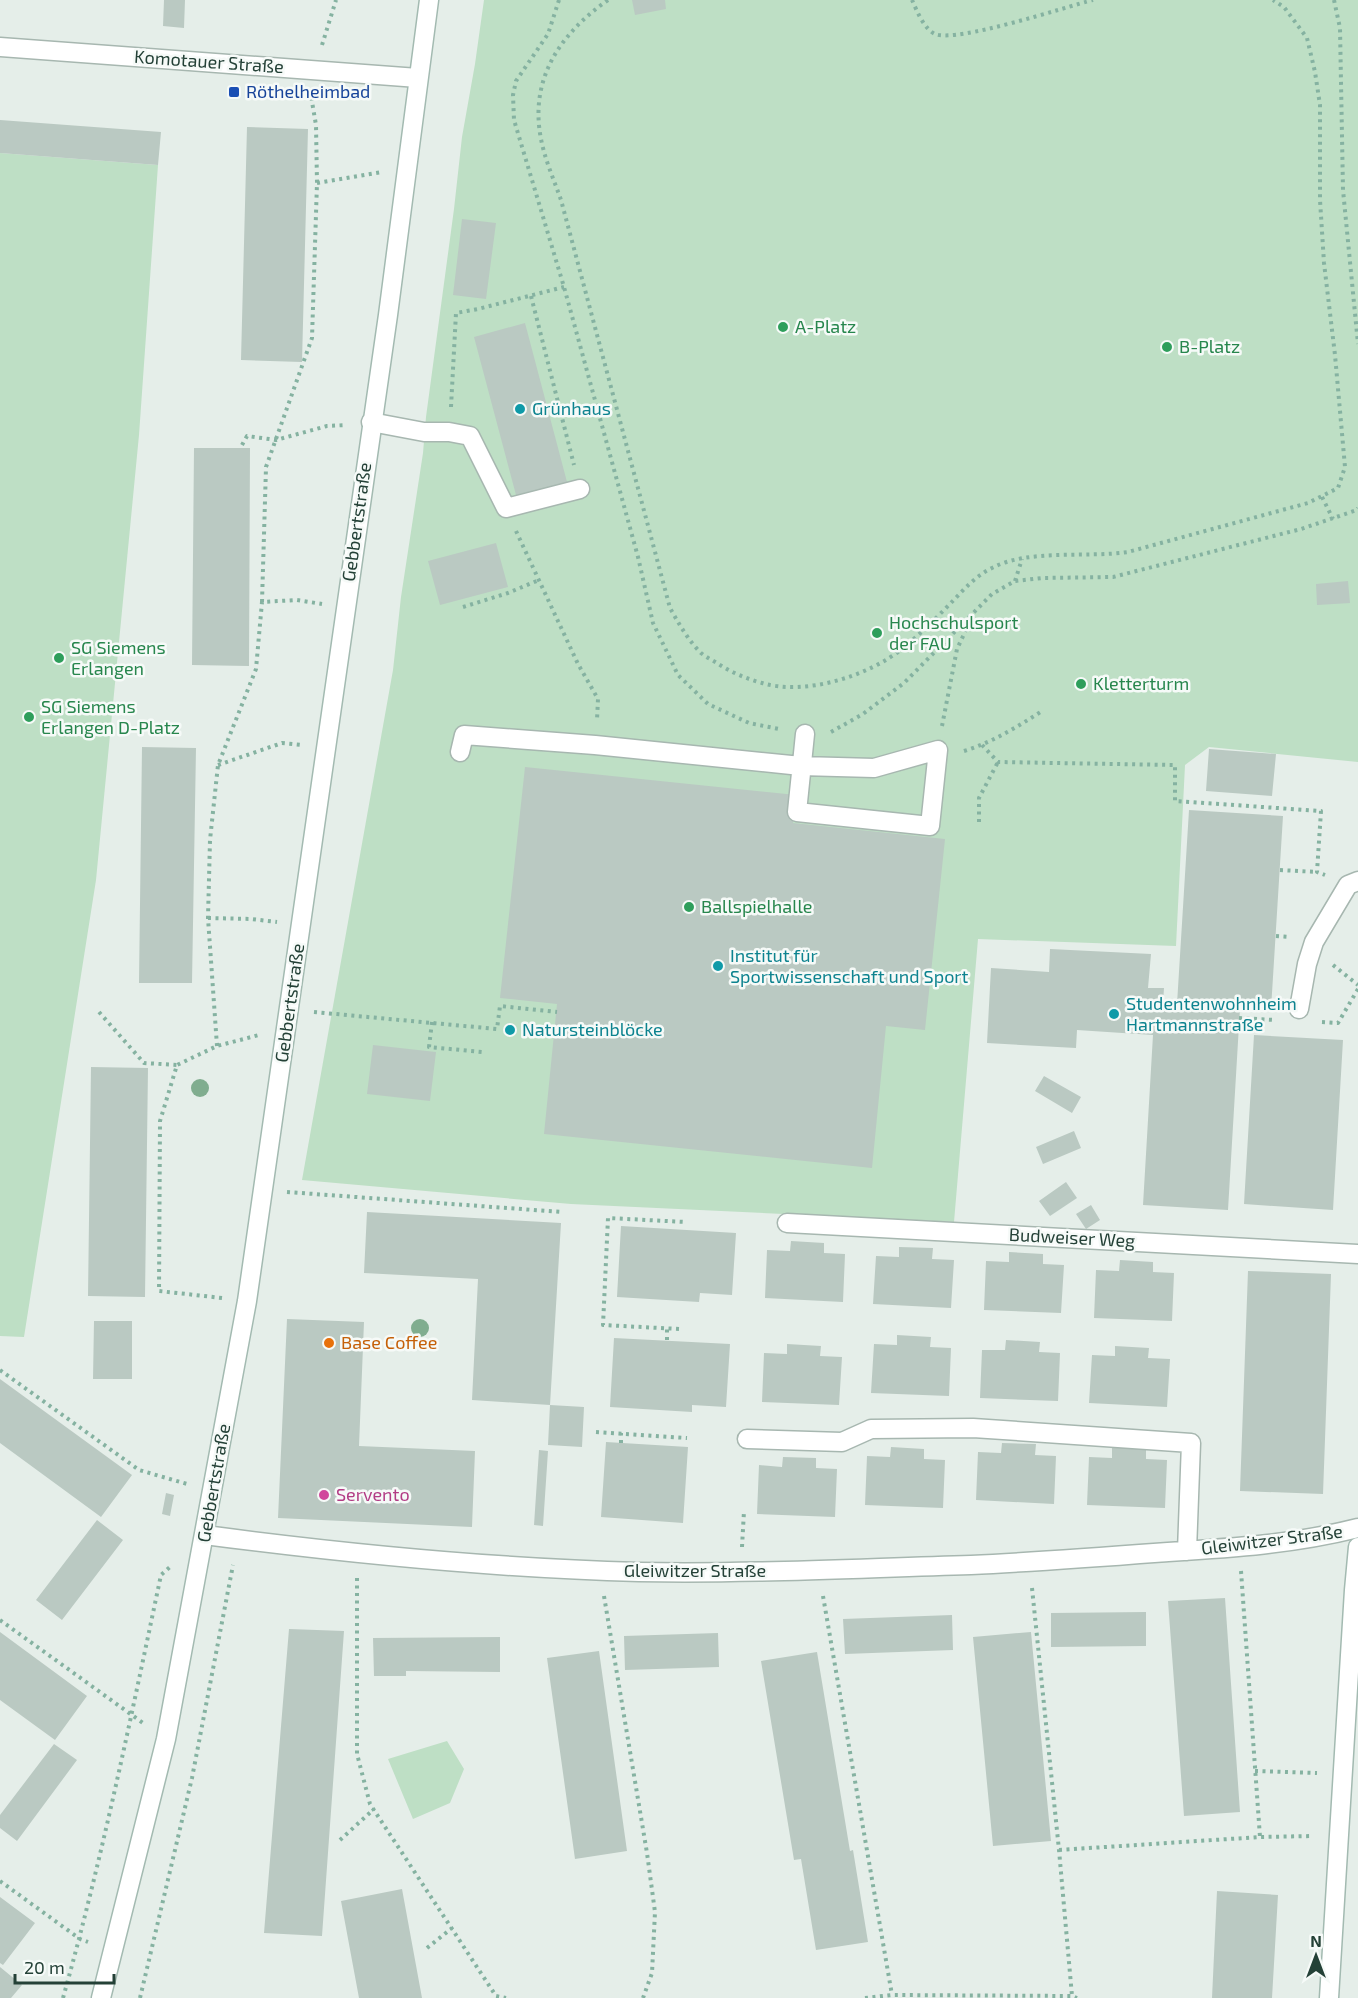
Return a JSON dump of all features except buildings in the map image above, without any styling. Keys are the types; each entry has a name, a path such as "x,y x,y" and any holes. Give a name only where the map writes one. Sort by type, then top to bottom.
{"street":[{"name":"Gebbertstraße","path":"101,1998 166,1739 247,1301 388,315 429,0"},
{"name":"Komotauer Straße","path":"0,47 418,78"},
{"path":"371,422 424,432 449,432 470,436 506,508 580,489"},
{"path":"460,752 464,735 595,745 801,766 874,768 938,750 930,826 797,812 801,766 805,734"},
{"path":"1299,1009 1307,964 1314,942 1353,883"},
{"name":"Budweiser Weg","path":"787,1223 1358,1254"},
{"name":"Gleiwitzer Straße","path":"747,1439 842,1442 871,1430 973,1428 1191,1443 1186,1551"},
{"name":"Gleiwitzer Straße","path":"205,1534 357,1554 452,1562 638,1572 741,1572 1029,1563 1250,1547 1320,1538 1358,1528"},
{"path":"1329,1998 1358,1547"}],"path":[{"path":"217,1046 208,918 210,840 218,765 256,669 262,602 266,467 312,338 317,183 316,125 311,97 314,70 336,0"},
{"path":"560,0 548,34 516,81 513,95 514,120 564,287 638,557 653,623 678,675 708,704 749,723 805,734 831,732 863,714 904,683 992,594 1015,581 1042,578 1113,577 1301,529 1358,509"},
{"path":"608,0 568,34 550,61 538,104 541,139 564,210 670,608 685,635 703,654 732,672 764,684 799,687 842,680 870,669 900,650 928,627 972,581 994,566 1023,558 1106,556 1128,552 1308,503 1338,488 1345,467 1324,263 1320,200 1320,105 1307,38 1284,7 1274,0"},
{"path":"912,0 923,21 933,33 946,36 970,34 1093,0"},
{"path":"1334,0 1340,28 1343,190 1358,344"},
{"path":"317,183 406,168"},
{"path":"449,432 456,313 564,287"},
{"path":"531,296 580,489"},
{"path":"242,445 247,436 276,440 327,426 371,422"},
{"path":"1322,496 1333,519"},
{"path":"506,508 578,664 598,699 595,745"},
{"path":"1015,581 1023,558"},
{"path":"463,607 508,593 539,580"},
{"path":"262,602 297,600 345,607"},
{"path":"974,612 957,649 938,750 951,755 982,745 1009,732 1042,711"},
{"path":"218,765 282,743 327,748"},
{"path":"982,745 999,762 1175,765 1175,801 1321,811 1317,872"},
{"path":"979,822 980,798 999,762"},
{"path":"1280,870 1317,872 1353,883"},
{"path":"208,918 251,919 301,925"},
{"path":"1338,1023 1358,988"},
{"path":"288,1010 497,1029 500,1006 556,1012"},
{"path":"99,1012 144,1063 177,1065 217,1046 285,1029"},
{"path":"432,1022 429,1047 482,1052"},
{"path":"177,1065 160,1121 159,1291 247,1301"},
{"path":"264,1191 562,1212"},
{"path":"679,1329 603,1326 608,1218 686,1222"},
{"path":"670,1229 671,1221"},
{"path":"667,1329 667,1340"},
{"path":"0,1370 140,1470 213,1490"},
{"path":"596,1432 687,1438"},
{"path":"621,1433 621,1443"},
{"path":"741,1572 744,1511"},
{"path":"63,1998 80,1939 161,1575 205,1534"},
{"path":"140,1998 192,1778 237,1539"},
{"path":"1250,1547 1241,1570 1260,1837"},
{"path":"357,1554 357,1754 370,1804 496,1997 506,1998"},
{"path":"866,1998 892,1995 1075,1997 1029,1563"},
{"path":"600,1569 655,1912 652,1972 644,1998"},
{"path":"818,1570 892,1995"},
{"path":"0,1620 166,1739"},
{"path":"1255,1771 1342,1773"},
{"path":"340,1840 374,1809"},
{"path":"1059,1850 1260,1837 1339,1835"},
{"path":"0,1881 80,1939 112,1952"},
{"path":"428,1948 452,1928"}],"green space":[{"name":"Hochschulsport der FAU","path":"484,0 1358,0 1358,762 1209,747 1185,765 1176,946 978,939 954,1222 571,1204 302,1180 393,670 401,597 423,453 462,137"},
{"name":"SG Siemens Erlangen","path":"0,153 158,165 139,435 96,880 24,1337 0,1336"},
{"path":"447,1741 464,1769 450,1803 413,1819 388,1759"}],"place":[{"name":"Röthelheimbad","path":"234,92"},
{"name":"A-Platz","path":"783,327"},
{"name":"B-Platz","path":"1167,347"},
{"name":"Grünhaus","path":"520,409"},
{"name":"Hochschulsport der FAU","path":"877,633"},
{"name":"SG Siemens Erlangen","path":"59,658"},
{"name":"Kletterturm","path":"1081,684"},
{"name":"SG Siemens Erlangen D-Platz","path":"29,717"},
{"name":"Ballspielhalle","path":"689,907"},
{"name":"Institut für Sportwissenschaft und Sport","path":"718,966"},
{"name":"Studentenwohnheim Hartmannstraße","path":"1114,1014"},
{"name":"Natursteinblöcke","path":"510,1030"},
{"name":"Base Coffee","path":"329,1343"},
{"name":"Servento","path":"324,1495"}]}
